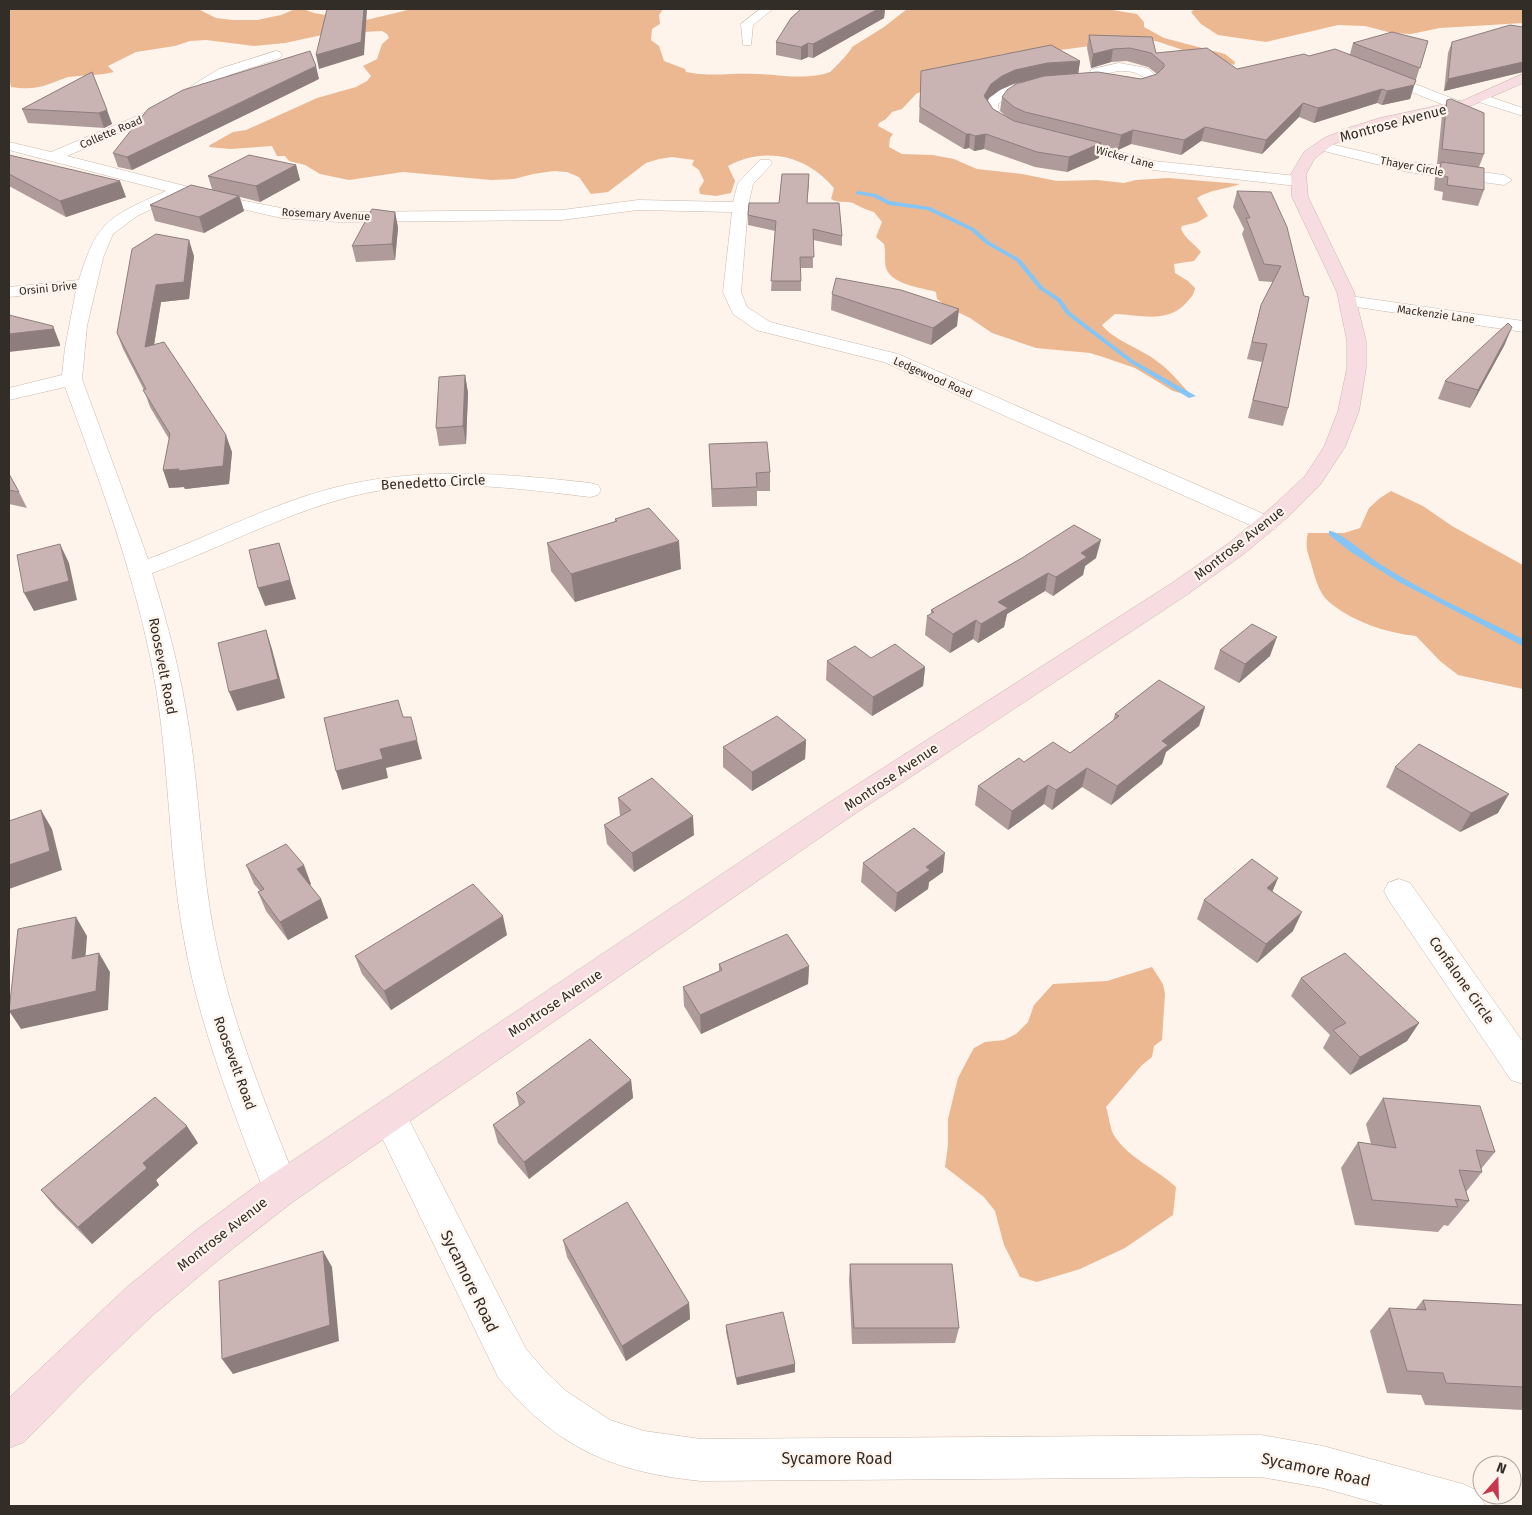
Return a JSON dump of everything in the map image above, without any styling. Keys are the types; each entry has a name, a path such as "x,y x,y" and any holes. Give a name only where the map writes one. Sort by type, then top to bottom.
{"main road":[{"name":"Montrose Avenue","path":"9,1427 104,1332 215,1237 281,1190 913,762 1218,564 1267,524 1321,469 1341,432 1356,380 1357,331 1350,301 1334,264 1300,197 1297,181 1298,172 1303,164 1321,146 1338,136 1360,128 1470,102 1523,78"}],"street":[{"path":"747,42 747,24 767,9"},
{"name":"Collette Road","path":"53,157 161,111 224,72 276,55"},
{"path":"1366,69 1470,102 1523,112"},
{"path":"1082,81 1098,80"},
{"path":"1031,134 1011,128 997,120 991,111 992,102 1011,90 1058,83"},
{"name":"Wicker Lane","path":"1049,138 1162,167 1297,181"},
{"name":"Rosemary Avenue","path":"9,146 265,210 330,216 552,216 650,204 740,207"},
{"name":"Thayer Circle","path":"1321,146 1408,167 1512,180"},
{"name":"Ledgewood Road","path":"765,163 747,181 740,207 733,298 739,310 753,321 786,333 891,358 1267,524"},
{"name":"Roosevelt Road","path":"180,190 123,219 107,231 100,240 88,284 72,358 72,379 141,569 165,662 175,726 189,868 198,936 208,984 223,1034 281,1190"},
{"name":"Orsini Drive","path":"9,292 88,284"},
{"name":"Mackenzie Lane","path":"1350,301 1523,327"},
{"path":"9,394 72,379"},
{"name":"Benedetto Circle","path":"141,569 185,554 315,500 363,487 405,482 467,479 508,481 590,490"},
{"name":"Confalone Circle","path":"1399,891 1523,1069"},
{"name":"Sycamore Road","path":"390,1117 512,1363 530,1387 553,1408 578,1426 606,1441 668,1458 701,1460 1261,1456 1323,1468 1463,1506"}],"shaded area":[{"path":"9,9 198,9 216,18 257,20 281,15 295,9 303,9 314,13 362,21 412,9 663,9 659,15 660,24 652,29 651,40 659,46 664,61 685,69 686,72 803,77 830,72 852,47 884,27 907,9 1106,9 1137,14 1144,22 1144,27 1164,38 1225,54 1235,62 1234,65 1201,52 1183,50 1156,41 1135,40 1038,53 1002,54 916,94 902,109 892,112 878,126 893,134 890,138 889,147 902,154 933,155 954,159 977,169 1022,174 1057,181 1097,180 1124,183 1136,180 1168,178 1240,184 1212,191 1197,198 1208,216 1198,222 1182,226 1181,229 1185,236 1201,252 1194,261 1174,264 1175,273 1195,288 1187,302 1180,309 1163,316 1115,314 1102,325 1120,340 1163,366 1192,396 1173,391 1135,368 1106,358 1090,353 1036,348 992,333 970,318 949,308 937,299 936,292 900,282 889,274 886,268 884,244 876,237 882,222 874,212 852,203 831,199 834,188 811,168 798,161 771,155 742,160 728,166 735,181 731,193 716,196 700,194 699,189 704,181 699,170 692,165 694,160 672,157 646,163 608,192 591,194 579,177 567,172 554,171 514,179 491,180 403,172 349,180 320,174 305,165 289,161 285,156 277,156 272,146 230,149 209,147 233,132 246,130 317,98 356,87 367,81 371,76 363,66 377,59 382,44 389,38 382,31 327,34 285,43 254,46 206,40 190,41 175,46 136,52 108,66 114,72 68,77 40,87 21,88 11,87 9,76"},
{"path":"1195,9 1523,9 1523,23 1440,28 1411,34 1392,33 1365,26 1338,25 1266,42 1218,35 1201,24 1191,12"},
{"path":"1391,491 1423,506 1452,526 1523,565 1523,689 1458,675 1440,661 1416,636 1381,629 1358,620 1337,608 1322,593 1315,577 1308,551 1308,533 1344,533 1360,528 1369,508"},
{"path":"1152,967 1163,984 1165,994 1162,1040 1154,1046 1152,1057 1142,1065 1106,1107 1112,1131 1121,1145 1176,1187 1173,1215 1125,1248 1080,1269 1037,1282 1020,1277 1004,1245 995,1211 984,1197 945,1167 948,1145 948,1119 958,1078 974,1048 985,1042 1004,1040 1016,1034 1028,1022 1034,1005 1053,984 1107,981"}],"building":[{"path":"327,9 364,9 361,42 316,55"},
{"path":"801,9 878,9 813,44 808,43 801,47 776,42 791,18"},
{"path":"1510,25 1523,27 1523,62 1448,79 1452,42"},
{"path":"1392,32 1428,41 1420,68 1353,43"},
{"path":"1089,35 1152,37 1156,53 1207,48 1237,69 1304,54 1309,56 1335,49 1416,80 1414,85 1387,91 1382,89 1318,108 1303,103 1266,140 1205,127 1184,140 1133,130 1121,135 1025,112 1014,107 1002,97 1007,90 1016,84 1044,76 1098,72 1141,79 1157,74 1164,67 1164,64 1151,53 1130,48 1113,49 1093,54"},
{"path":"1051,45 1080,61 1047,63 1015,70 991,84 984,96 993,109 1014,121 1101,143 1069,157 1037,152 986,134 975,136 966,134 920,107 921,71"},
{"path":"310,51 316,66 127,157 113,153 148,109 183,90"},
{"path":"92,72 107,110 99,113 22,109"},
{"path":"1451,99 1484,113 1484,154 1442,149 1447,100"},
{"path":"9,155 120,181 60,201 9,174"},
{"path":"249,155 296,165 256,186 208,176"},
{"path":"1441,162 1484,168 1484,190 1447,185 1448,177 1440,175"},
{"path":"782,174 809,174 807,203 839,203 842,236 813,229 814,257 800,257 801,281 771,281 776,221 748,215 749,203 779,203"},
{"path":"191,185 239,196 199,217 150,205"},
{"path":"1237,191 1271,192 1287,227 1304,296 1309,297 1288,408 1253,400 1267,344 1252,342 1261,305 1281,266 1264,264 1246,218 1250,218"},
{"path":"372,209 395,212 392,244 352,246"},
{"path":"156,234 189,240 184,282 156,285 145,347 164,342 226,435 223,466 178,471 179,469 163,470 170,434 143,390 146,389 117,333 132,249"},
{"path":"836,278 901,290 959,309 933,328 832,294"},
{"path":"9,315 53,326 53,329 9,334"},
{"path":"1508,323 1512,327 1478,390 1445,381"},
{"path":"465,375 463,426 436,428 439,377"},
{"path":"767,442 770,472 756,473 757,487 712,489 709,444"},
{"path":"9,474 19,492 9,490"},
{"path":"649,508 679,541 571,574 547,543 617,521 615,519"},
{"path":"1074,525 1101,540 1081,553 1087,557 1056,577 1048,573 998,602 1008,608 981,624 976,620 953,634 927,616 934,612 931,610 1022,558"},
{"path":"279,543 290,580 258,588 249,550"},
{"path":"60,544 69,581 24,593 17,555"},
{"path":"1252,624 1277,637 1245,664 1220,650"},
{"path":"266,630 278,679 229,692 218,643"},
{"path":"895,644 925,667 873,697 827,661 855,646 871,658"},
{"path":"1159,680 1205,707 1162,741 1168,745 1117,786 1087,768 1056,790 1048,785 1012,811 978,786 1019,758 1024,762 1053,742 1070,753 1119,716 1115,714"},
{"path":"398,700 403,717 411,717 417,740 380,749 383,759 336,771 324,718"},
{"path":"777,716 806,740 752,772 723,747"},
{"path":"1419,744 1509,794 1471,813 1395,767"},
{"path":"652,778 693,816 632,853 604,825 631,810 618,798"},
{"path":"41,810 50,851 9,865 9,821"},
{"path":"914,828 945,853 926,867 930,870 897,893 863,863"},
{"path":"286,844 304,865 297,869 321,899 280,922 258,892 264,889 246,865"},
{"path":"1252,859 1278,878 1267,888 1302,912 1266,944 1204,900"},
{"path":"473,884 503,916 384,991 355,956"},
{"path":"76,917 72,959 99,953 96,991 9,1011 18,929"},
{"path":"787,934 809,966 700,1015 683,987 722,970 719,964"},
{"path":"1345,953 1419,1023 1360,1057 1333,1030 1346,1023 1301,978"},
{"path":"590,1039 631,1080 524,1162 493,1125 525,1102 516,1093"},
{"path":"155,1097 187,1126 143,1163 147,1168 78,1227 41,1190"},
{"path":"1383,1098 1480,1106 1495,1152 1476,1150 1482,1172 1459,1170 1469,1201 1455,1199 1458,1207 1372,1200 1358,1142 1396,1148"},
{"path":"627,1202 689,1303 622,1346 563,1240"},
{"path":"323,1251 330,1325 222,1359 219,1281"},
{"path":"850,1264 952,1264 959,1328 854,1328"},
{"path":"1423,1300 1523,1305 1523,1387 1446,1383 1443,1373 1407,1371 1389,1308 1426,1310"},
{"path":"783,1312 795,1364 736,1378 726,1325"}],"waterway":[{"path":"858,193 874,195 889,203 928,208 972,229 988,243 1018,260 1041,288 1059,300 1068,313 1131,361 1192,396"},
{"path":"1332,533 1376,565 1400,579 1523,643"}]}
